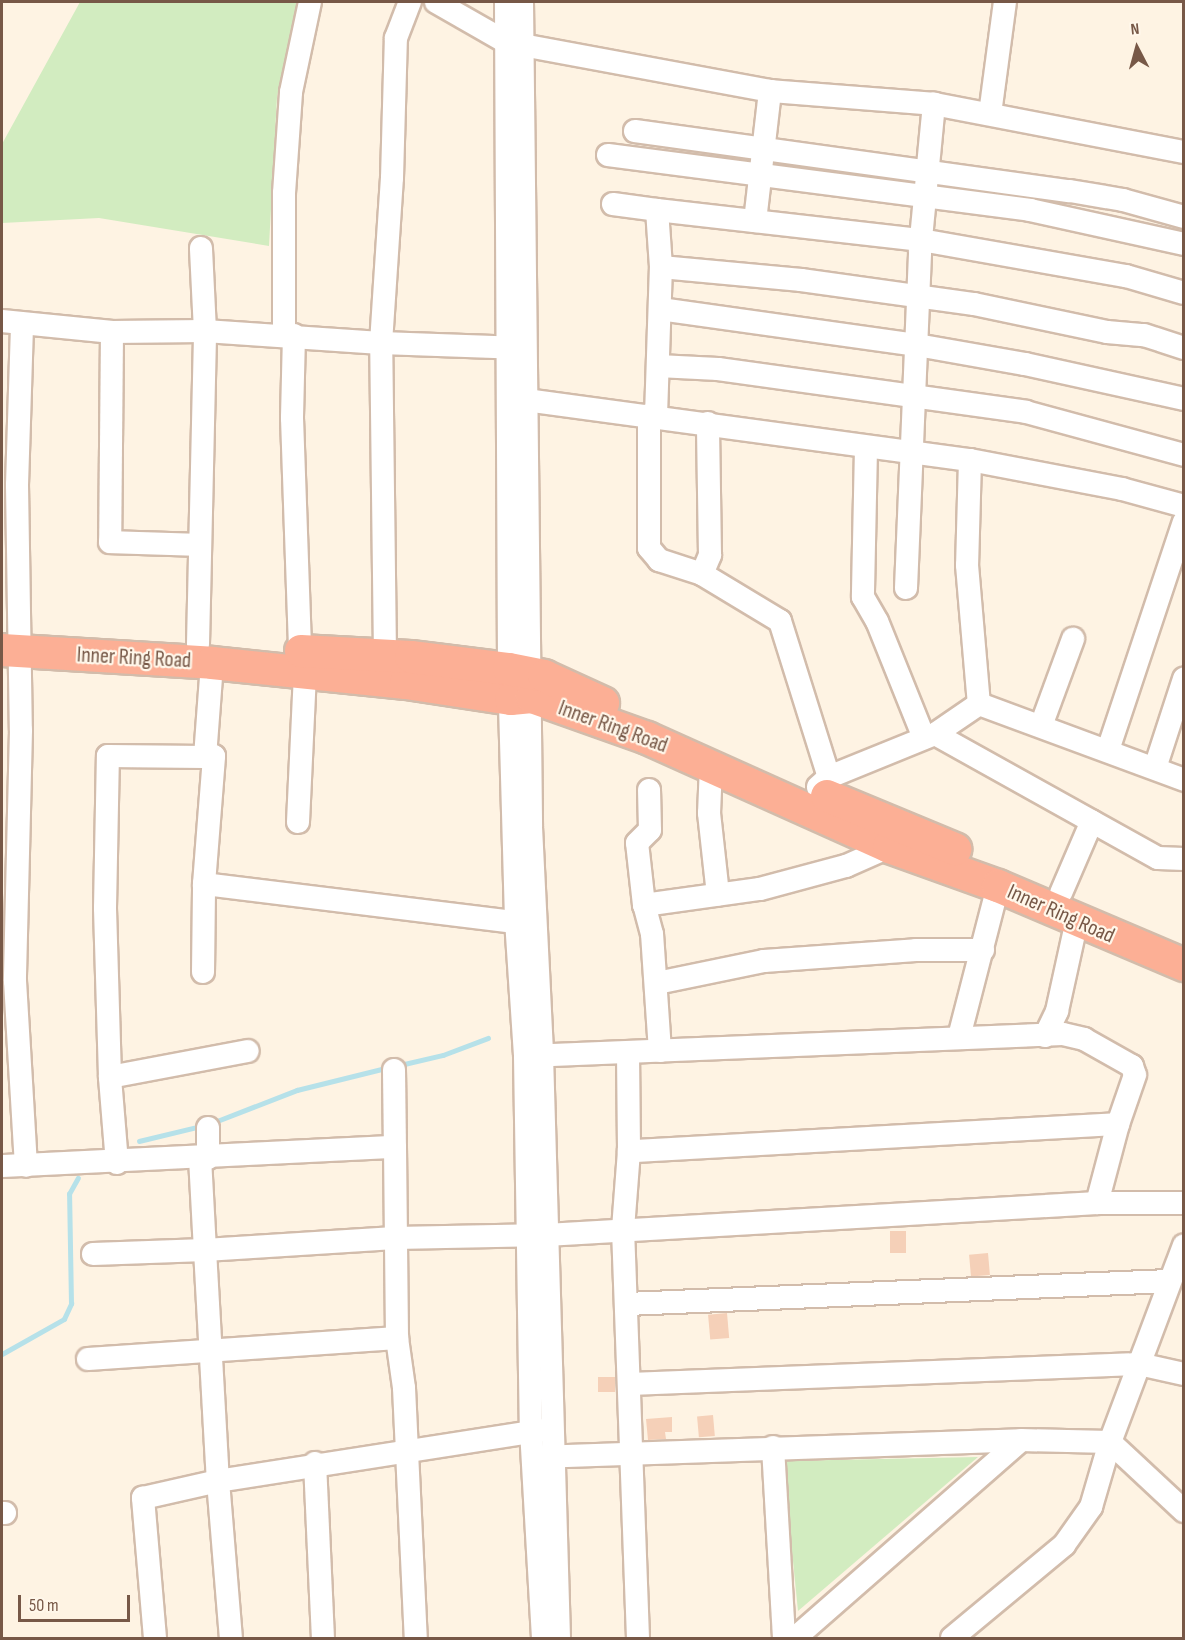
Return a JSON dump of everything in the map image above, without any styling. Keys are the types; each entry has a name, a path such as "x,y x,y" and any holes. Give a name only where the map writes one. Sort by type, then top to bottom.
{"highway":[{"name":"Inner Ring Road","path":"11,642 303,661 521,685 711,766 889,847 998,886 1184,965"},
{"name":"Inner Ring Road","path":"303,661 385,656 521,685 822,784 1068,879 1184,944"}],"street":[{"path":"298,822 303,661 284,193 291,92 310,2"},
{"path":"385,656 381,344 392,178 396,38 410,2"},
{"path":"436,2 515,44 770,91 934,104 1184,152"},
{"path":"506,2 515,44"},
{"path":"522,2 515,44 516,399 521,685 531,827 526,923 534,1056 541,1430 559,1638"},
{"path":"990,114 1005,2"},
{"path":"755,221 770,91"},
{"path":"906,588 921,240 934,104"},
{"path":"635,131 762,148 926,183 1029,210 1184,244"},
{"path":"608,156 759,176 926,183 1123,200 1184,217"},
{"path":"613,204 921,240 1126,276 1184,293"},
{"path":"657,210 661,267 658,366 652,415 649,548 659,561 702,574 780,621 822,784 930,736 979,704"},
{"path":"201,248 205,331 199,545 205,653 205,758"},
{"path":"661,267 801,280 918,298 1144,335 1184,348"},
{"path":"660,309 917,345 1025,364 1184,399"},
{"path":"26,1166 15,981 11,642 17,485 12,323 112,332 205,331 289,335 381,344 516,347"},
{"path":"112,332 110,542 199,545"},
{"path":"658,366 718,369 1026,412 1184,455"},
{"path":"516,399 652,415 866,448 970,460 1122,489 1184,506"},
{"path":"702,574 710,555 708,423"},
{"path":"866,448 863,597 877,621 930,736 1158,858 1184,859"},
{"path":"970,460 967,565 979,704"},
{"path":"1108,750 1184,522"},
{"path":"1041,726 1073,639"},
{"path":"1155,768 1184,680"},
{"path":"979,704 1184,780"},
{"path":"117,1163 110,1077 105,908 108,756 205,758 214,756 204,884 202,972"},
{"path":"711,766 709,813 718,895"},
{"path":"649,790 650,830 637,843 644,905 652,934 660,1051"},
{"path":"1068,879 1092,821"},
{"path":"644,905 760,889 846,866 889,847"},
{"path":"204,884 526,923"},
{"path":"959,1037 998,886"},
{"path":"1045,1036 1057,1011 1077,920"},
{"path":"657,983 764,961 916,950 983,950"},
{"path":"534,1056 959,1037 1045,1036 1084,1039 1132,1066 1135,1075 1118,1124 1097,1203"},
{"path":"110,1077 248,1051"},
{"path":"628,1053 629,1151 623,1229 638,1638"},
{"path":"394,1070 397,1338 404,1388 416,1638"},
{"path":"629,1151 1118,1124"},
{"path":"208,1128 204,1158 204,1250 208,1349 231,1638"},
{"path":"2,1166 117,1163 395,1149"},
{"path":"93,1254 204,1250 395,1238 538,1236 623,1229 1097,1203 1184,1203"},
{"path":"952,1638 1064,1545 1091,1507 1110,1442 1184,1245"},
{"path":"627,1304 1169,1281"},
{"path":"88,1359 208,1349 397,1338"},
{"path":"630,1384 1139,1364 1184,1374"},
{"path":"155,1638 143,1498 315,1463 407,1453 541,1430"},
{"path":"543,1456 631,1451 1021,1440 1110,1442 1184,1511"},
{"path":"795,1638 1021,1440"},
{"path":"773,1447 784,1638"},
{"path":"543,1456 543,1638"},
{"path":"315,1463 323,1638"}],"green space":[{"path":"80,2 297,2 277,97 269,246 99,218 2,223 2,144"},
{"path":"978,1457 798,1611 783,1461"}],"building":[{"path":"890,1231 906,1231 906,1253 890,1253"},
{"path":"988,1253 990,1275 971,1277 969,1255"},
{"path":"727,1313 729,1338 710,1340 708,1315"},
{"path":"598,1377 615,1377 615,1392 598,1392"},
{"path":"713,1415 715,1436 699,1437 697,1416"},
{"path":"672,1417 672,1432 665,1432 666,1439 648,1440 646,1419"}],"waterway":[{"path":"400,1065 443,1055 488,1038"},
{"path":"212,1123 297,1090 386,1068"},
{"path":"139,1141 201,1126"},
{"path":"2,1354 64,1319 71,1304 69,1194 78,1178"}]}
